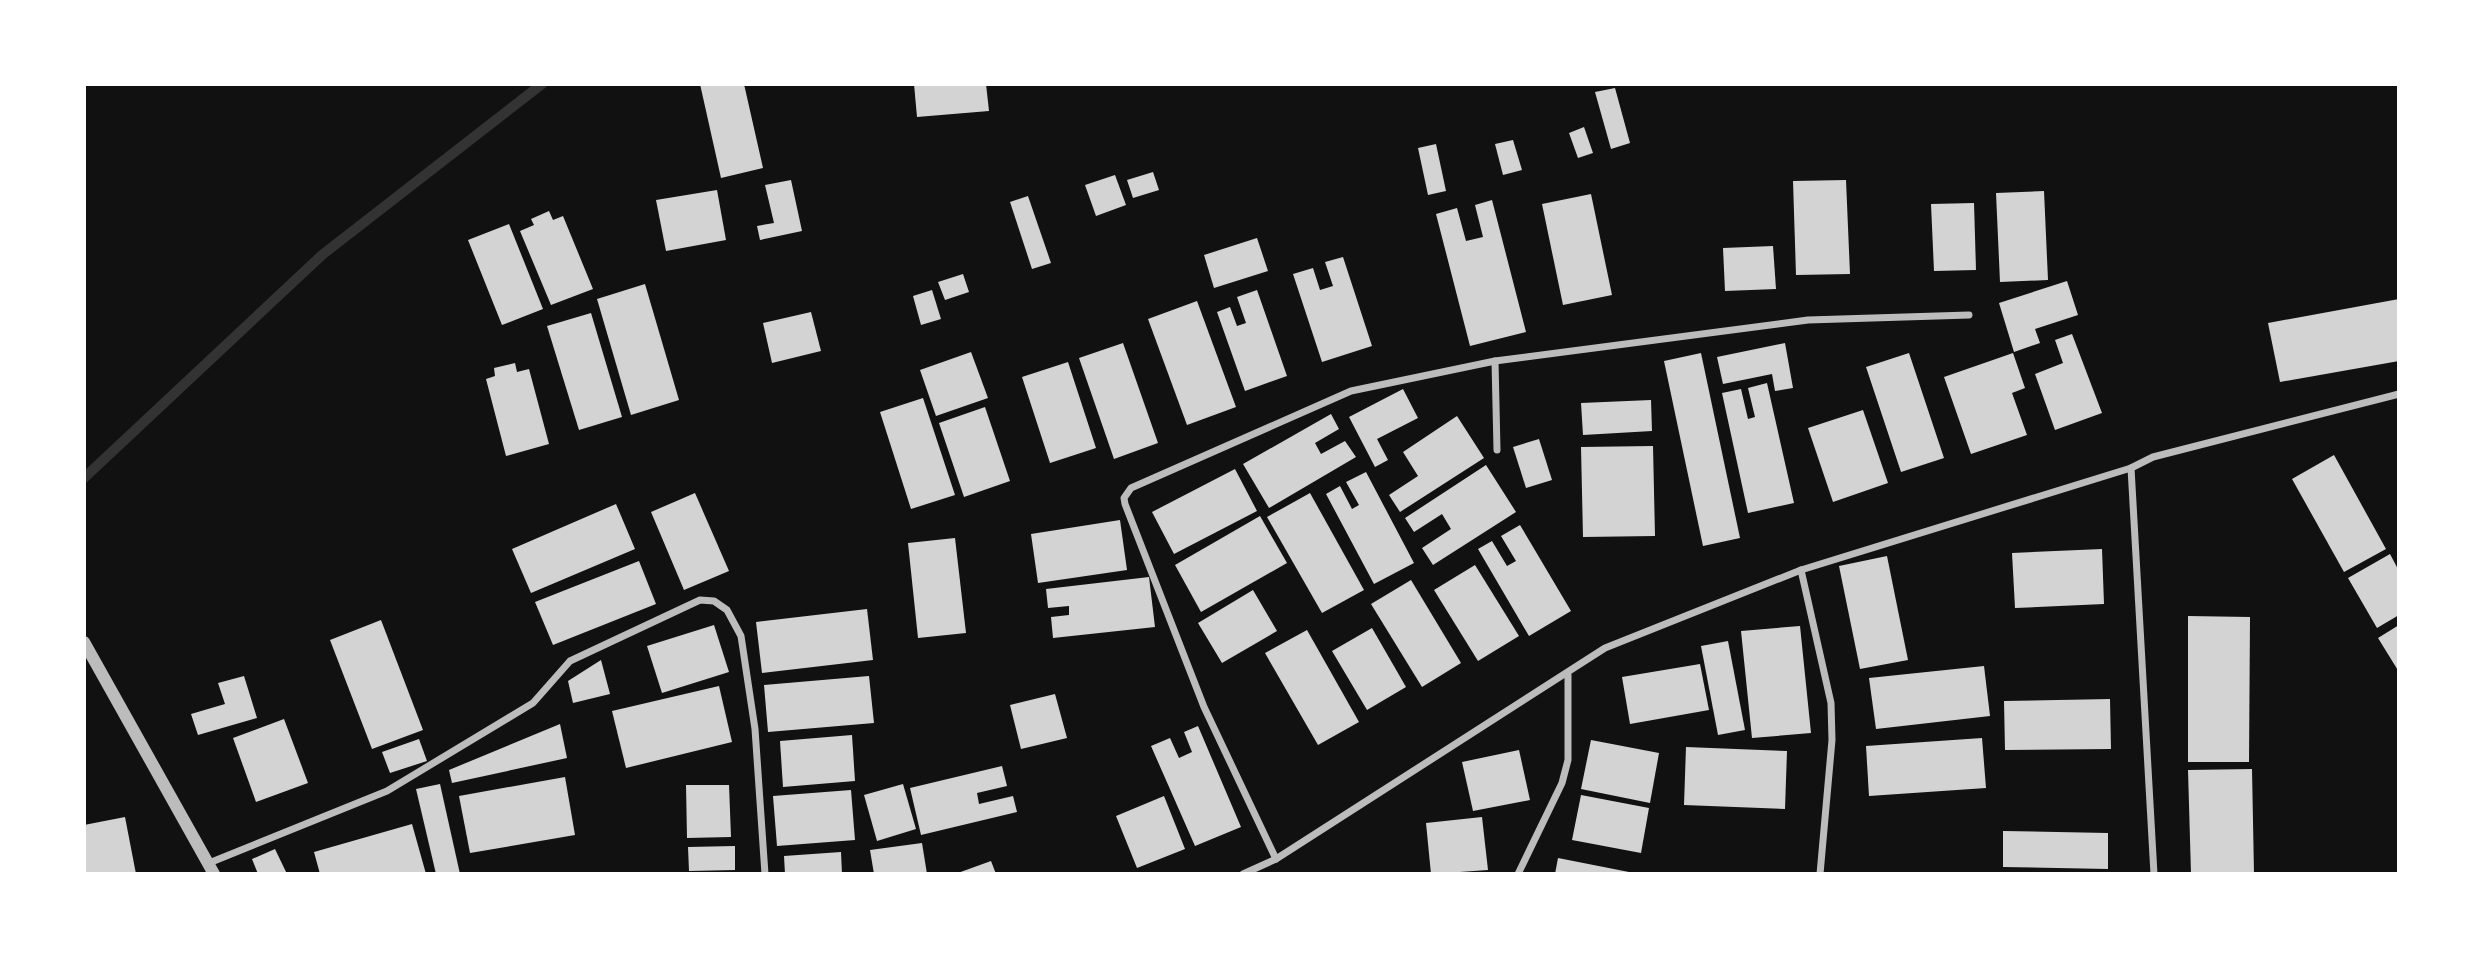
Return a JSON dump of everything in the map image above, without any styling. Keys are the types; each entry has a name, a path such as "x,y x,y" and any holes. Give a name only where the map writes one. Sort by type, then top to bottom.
{"street":[{"path":"1276,859 1204,707 1124,498 1137,484 1351,391 1495,361 1808,320 1969,315"},
{"path":"1495,361 1497,450"},
{"path":"1244,874 1276,859 1605,648 1801,570 2132,468 2195,444 2399,394"},
{"path":"2132,468 2154,874"},
{"path":"1801,570 1830,703 1832,740 1820,874"},
{"path":"86,645 211,868 387,791 533,703 570,661 700,600 714,601 727,610 741,636 755,729 765,874"},
{"path":"1518,874 1562,783 1568,760 1568,674"}],"building":[{"path":"700,84 744,84 763,168 721,178"},
{"path":"914,84 986,84 989,111 917,117"},
{"path":"1615,88 1630,143 1611,149 1595,92"},
{"path":"1584,127 1593,153 1578,158 1569,133"},
{"path":"1513,140 1522,170 1503,175 1495,144"},
{"path":"1436,144 1446,191 1428,195 1418,148"},
{"path":"1153,172 1159,190 1133,198 1127,180"},
{"path":"1115,175 1126,205 1096,216 1085,185"},
{"path":"791,180 802,231 760,240 757,226 774,223 765,185"},
{"path":"1846,180 1850,274 1796,275 1793,181"},
{"path":"717,190 726,240 666,251 656,200"},
{"path":"2044,191 2048,280 2000,282 1996,193"},
{"path":"1591,194 1612,295 1563,305 1542,204"},
{"path":"1028,196 1051,263 1032,269 1010,202"},
{"path":"1492,200 1526,332 1470,346 1436,214 1457,208 1466,241 1483,237 1475,205"},
{"path":"1974,203 1976,270 1934,271 1931,204"},
{"path":"549,211 553,220 563,216 593,289 551,305 520,231 534,225 531,219"},
{"path":"509,224 543,309 502,325 468,240"},
{"path":"1257,238 1268,271 1214,288 1204,255"},
{"path":"1773,246 1776,289 1725,291 1723,248"},
{"path":"1343,257 1372,346 1322,362 1293,274 1313,268 1320,290 1333,286 1325,262"},
{"path":"963,274 969,292 945,300 938,282"},
{"path":"2067,281 2078,315 2035,329 2040,343 2014,352 1999,303"},
{"path":"645,284 679,400 631,415 597,299"},
{"path":"932,290 941,319 921,325 913,296"},
{"path":"1257,290 1287,376 1245,391 1217,312 1230,307 1237,326 1246,323 1237,297"},
{"path":"2399,299 2399,361 2280,382 2268,323"},
{"path":"1197,301 1236,407 1187,425 1148,319"},
{"path":"811,312 821,351 772,363 763,323"},
{"path":"591,313 622,417 579,430 547,326"},
{"path":"2072,334 2102,413 2055,430 2035,374 2063,363 2055,340"},
{"path":"1123,343 1158,443 1114,459 1079,358"},
{"path":"1785,343 1793,388 1775,391 1772,374 1723,384 1717,357"},
{"path":"971,352 988,398 936,416 920,370"},
{"path":"1701,353 1740,538 1703,546 1664,361"},
{"path":"1909,353 1944,458 1901,472 1866,367"},
{"path":"2013,353 2025,388 2012,393 2027,435 1971,454 1944,377"},
{"path":"1068,362 1096,448 1050,463 1022,377"},
{"path":"515,363 517,372 529,369 549,444 506,456 486,379 495,376 494,368"},
{"path":"1767,383 1794,503 1748,513 1722,393 1741,389 1748,419 1755,417 1748,388"},
{"path":"1403,389 1418,418 1377,439 1388,460 1375,467 1349,417"},
{"path":"923,398 955,495 911,509 880,412"},
{"path":"1651,400 1652,431 1583,435 1581,403"},
{"path":"985,407 1010,481 964,497 939,423"},
{"path":"1863,410 1888,483 1833,502 1808,428"},
{"path":"1331,414 1339,429 1315,443 1321,454 1345,441 1356,457 1269,508 1243,464"},
{"path":"1457,416 1484,458 1400,512 1389,495 1418,476 1403,452"},
{"path":"1539,439 1552,480 1526,488 1513,447"},
{"path":"1653,446 1655,536 1583,537 1581,447"},
{"path":"2334,455 2386,549 2344,572 2292,479"},
{"path":"1486,465 1516,512 1433,565 1422,548 1451,529 1442,514 1414,532 1405,518"},
{"path":"1235,469 1257,511 1174,554 1152,512"},
{"path":"1366,472 1414,563 1374,584 1326,494 1340,486 1352,509 1359,505 1346,482"},
{"path":"695,493 729,571 684,590 651,512"},
{"path":"1310,493 1364,590 1322,613 1267,517"},
{"path":"616,504 635,549 531,593 512,549"},
{"path":"1260,516 1287,563 1201,612 1175,565"},
{"path":"1120,520 1127,570 1038,583 1031,534"},
{"path":"1520,525 1571,611 1529,636 1478,549 1492,541 1507,566 1516,561 1501,536"},
{"path":"955,538 966,633 918,638 908,543"},
{"path":"2102,549 2104,604 2015,608 2012,553"},
{"path":"2390,554 2399,571 2399,615 2377,628 2348,578"},
{"path":"1887,556 1908,660 1860,669 1839,566"},
{"path":"639,561 656,604 553,645 535,602"},
{"path":"1475,565 1519,636 1478,661 1434,590"},
{"path":"1149,577 1155,627 1053,638 1051,617 1069,615 1069,606 1048,608 1046,589"},
{"path":"1411,580 1461,663 1422,687 1371,604"},
{"path":"1253,590 1277,631 1222,663 1198,623"},
{"path":"867,609 873,660 762,673 756,622"},
{"path":"2188,616 2250,617 2249,762 2188,762"},
{"path":"381,620 423,730 372,749 330,640"},
{"path":"714,625 729,672 662,693 647,646"},
{"path":"2399,625 2399,672 2378,638"},
{"path":"1800,626 1811,733 1752,738 1741,631"},
{"path":"1372,628 1406,687 1367,710 1332,651"},
{"path":"1307,630 1359,722 1318,745 1265,653"},
{"path":"1728,641 1745,730 1718,735 1701,646"},
{"path":"601,660 610,694 573,703 568,681"},
{"path":"1700,664 1709,710 1630,724 1622,677"},
{"path":"1984,666 1990,716 1876,729 1869,678"},
{"path":"244,676 257,718 198,735 191,714 225,704 218,683"},
{"path":"869,676 874,723 768,732 764,685"},
{"path":"719,686 732,742 626,768 612,711"},
{"path":"1055,694 1067,738 1021,749 1010,705"},
{"path":"2110,699 2111,749 2005,750 2004,701"},
{"path":"284,719 308,783 256,802 233,738"},
{"path":"560,724 567,758 452,783 449,770"},
{"path":"1198,726 1241,827 1195,846 1151,746 1170,738 1179,758 1192,752 1184,732"},
{"path":"852,735 855,781 783,787 780,741"},
{"path":"1982,738 1986,788 1869,796 1866,746"},
{"path":"419,739 427,761 390,773 382,752"},
{"path":"1591,740 1659,753 1650,803 1581,789"},
{"path":"1686,747 1787,751 1785,809 1684,805"},
{"path":"1519,750 1530,800 1473,811 1462,762"},
{"path":"1002,766 1007,786 977,793 979,804 1013,796 1017,812 921,835 910,788"},
{"path":"2252,769 2254,874 2191,874 2188,770"},
{"path":"565,777 575,835 470,853 459,796"},
{"path":"440,784 460,874 436,874 416,789"},
{"path":"903,784 916,829 877,841 864,795"},
{"path":"686,785 729,785 731,837 687,838"},
{"path":"851,790 855,840 777,846 773,796"},
{"path":"1581,795 1649,808 1641,853 1572,840"},
{"path":"1164,796 1185,849 1137,868 1116,816"},
{"path":"125,817 136,874 84,874 84,825"},
{"path":"1482,817 1488,870 1431,874 1426,823"},
{"path":"412,824 426,874 320,874 314,852"},
{"path":"2003,831 2108,833 2108,869 2003,867"},
{"path":"922,843 927,874 874,874 870,850"},
{"path":"735,846 735,870 689,871 688,847"},
{"path":"275,849 287,874 258,874 252,859"},
{"path":"841,852 842,874 785,874 784,856"},
{"path":"1558,858 1634,873 1634,874 1555,874"},
{"path":"991,861 996,874 955,874"}],"waterway":[{"path":"84,478 322,255 542,84"}]}
